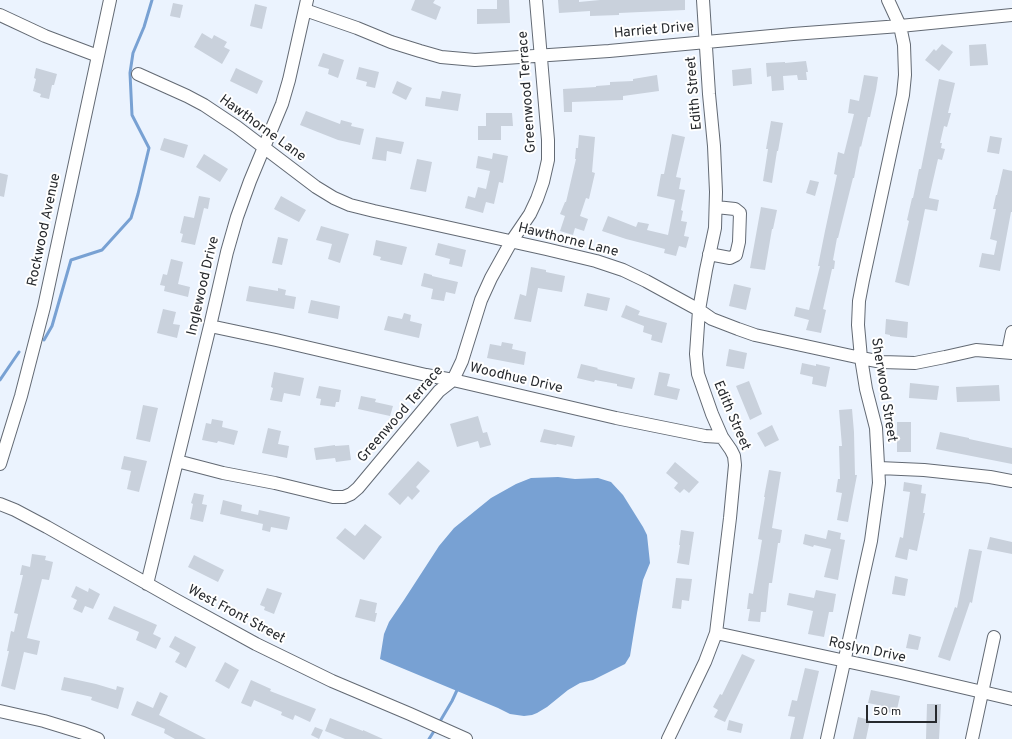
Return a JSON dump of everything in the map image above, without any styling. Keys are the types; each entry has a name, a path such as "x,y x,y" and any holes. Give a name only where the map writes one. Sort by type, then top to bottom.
{"street":[{"name":"Rockwood Avenue","path":"0,464 21,396 44,307 110,0"},
{"name":"Greenwood Terrace","path":"177,461 333,497 344,497 351,494 358,488 439,391 454,380 462,361 481,300 491,278 511,242 530,214 543,182 548,160 548,140 536,0"},
{"name":"Edith Street","path":"668,739 716,633 730,518 734,465 734,456 722,436 698,374 696,354 697,324 715,228 716,207 714,146 703,0"},
{"name":"Sherwood Street","path":"827,739 871,541 879,483 876,428 866,389 858,325 859,301 869,248 903,95 905,75 904,45 900,26 888,0"},
{"name":"Harriet Drive","path":"306,5 391,42 441,57 475,60 900,26 1012,15"},
{"name":"Inglewood Drive","path":"147,584 227,252 237,216 282,104 306,5"},
{"path":"0,15 45,36 98,56"},
{"name":"Hawthorne Lane","path":"138,74 204,105 237,126 316,187 334,198 350,205 596,261 623,270 652,284 699,310 712,319 744,331 882,362 915,363 976,350 1010,352"},
{"path":"709,254 730,258 736,255 739,242 740,213 735,209 716,207"},
{"name":"Woodhue Drive","path":"210,326 454,380 616,418 705,436 722,436"},
{"path":"1010,352 1012,332"},
{"path":"879,468 924,470 990,477 1012,481"},
{"name":"West Front Street","path":"0,504 48,527 256,644 325,678 466,739"},
{"name":"Roslyn Drive","path":"716,633 1012,698"},
{"path":"972,739 994,637"},
{"path":"0,711 44,721 98,739"}],"water":[{"path":"558,477 575,479 598,478 611,482 623,495 647,535 650,563 643,580 630,656 625,664 593,680 580,683 537,713 524,716 510,714 380,659 384,634 389,622 439,546 454,528 491,498 516,484 531,478"}],"building":[{"path":"415,0 435,0 433,3 441,7 436,20 411,10"},
{"path":"497,0 509,0 510,23 477,24 477,9 497,9"},
{"path":"558,0 579,0 579,2 600,0 685,0 685,10 590,16 590,11 559,13"},
{"path":"173,3 183,5 180,18 170,16"},
{"path":"255,4 267,7 262,29 250,26"},
{"path":"202,33 212,39 214,35 227,42 224,47 230,50 222,64 194,47"},
{"path":"942,44 953,52 939,71 925,60 934,49 936,51"},
{"path":"986,44 988,65 970,66 969,45"},
{"path":"323,53 344,60 338,78 328,74 329,69 318,66"},
{"path":"806,61 808,72 806,72 807,80 798,80 797,75 783,76 784,90 772,91 771,76 767,77 766,63"},
{"path":"359,67 379,72 375,88 366,86 367,82 356,79"},
{"path":"36,68 57,74 54,85 52,85 49,99 40,97 41,94 33,91 36,79 34,78"},
{"path":"236,68 263,81 257,94 230,81"},
{"path":"751,68 752,84 733,86 732,70"},
{"path":"657,75 659,91 623,96 623,100 572,102 572,112 564,112 563,89 610,85 610,82 633,81 633,79"},
{"path":"864,75 878,77 876,90 870,117 868,117 861,147 860,146 854,178 837,238 833,260 835,261 834,269 832,269 823,309 826,310 821,333 806,330 809,320 794,316 796,307 809,310 820,266 818,266 837,175 834,174 838,152 844,154 854,114 848,113 850,99 859,101"},
{"path":"939,79 955,83 948,113 951,113 947,127 944,126 940,143 942,143 941,148 945,149 942,160 938,159 929,198 939,200 937,211 925,209 909,286 895,282 909,221 907,220 912,198 919,169 921,169"},
{"path":"397,81 412,88 406,100 392,93"},
{"path":"442,91 461,94 458,111 425,106 426,97 440,99"},
{"path":"306,111 340,124 341,120 352,123 351,126 364,129 360,145 338,140 300,125"},
{"path":"486,113 512,113 513,126 501,126 501,140 478,140 478,126 486,126"},
{"path":"771,121 783,123 772,183 763,181 768,149 766,149"},
{"path":"672,134 685,137 676,177 681,178 679,189 685,190 681,210 683,211 681,221 687,222 684,236 689,237 686,248 679,246 676,256 664,253 665,249 602,231 608,216 636,227 638,222 649,224 647,230 668,235 675,200 657,196 661,174 664,174"},
{"path":"579,135 595,137 592,172 595,173 589,199 586,198 580,216 588,219 584,231 575,228 573,235 560,231 565,216 560,214 566,202 576,159 576,148 578,148"},
{"path":"990,136 1002,138 999,154 987,152"},
{"path":"376,137 404,142 401,154 387,151 386,161 372,159"},
{"path":"164,138 188,145 184,158 160,150"},
{"path":"493,153 508,156 503,183 499,182 494,204 486,202 483,213 465,208 468,196 475,198 478,187 486,189 490,171 476,168 478,156 492,159"},
{"path":"204,154 228,169 220,182 196,167"},
{"path":"417,159 432,162 426,192 410,189"},
{"path":"1003,169 1012,171 1012,212 1000,271 979,267 982,253 994,255 997,241 990,239 996,209 993,209"},
{"path":"0,173 8,175 4,197 0,196"},
{"path":"810,180 819,182 815,196 806,193"},
{"path":"199,196 210,198 208,209 204,208 195,245 181,242 183,234 180,233 184,216 194,218"},
{"path":"281,196 306,210 299,222 274,209"},
{"path":"761,207 777,210 765,270 750,268"},
{"path":"321,226 349,234 340,263 328,259 332,244 316,240"},
{"path":"278,237 288,239 282,265 272,263"},
{"path":"376,240 407,247 402,265 380,260 381,257 373,255"},
{"path":"438,243 466,250 462,267 449,264 450,259 435,255"},
{"path":"171,259 183,262 178,284 190,287 188,297 164,291 165,286 160,285 163,274 167,275"},
{"path":"531,267 565,276 562,292 538,288 531,322 514,319 520,294 526,296"},
{"path":"424,273 458,282 455,294 446,292 444,301 431,299 433,289 421,286"},
{"path":"734,284 751,288 746,310 729,306"},
{"path":"249,286 278,291 278,288 286,290 285,295 296,297 294,309 246,301"},
{"path":"587,293 610,298 607,311 584,306"},
{"path":"311,300 340,306 338,319 308,313"},
{"path":"626,305 640,311 638,315 667,323 662,343 651,340 652,335 643,332 644,326 621,317"},
{"path":"163,309 176,312 173,324 180,325 177,338 157,333"},
{"path":"404,313 411,315 410,321 422,324 419,338 384,330 388,316 402,319"},
{"path":"886,319 908,322 907,338 885,334"},
{"path":"502,342 513,344 512,349 526,352 524,365 487,358 490,344 501,346"},
{"path":"729,349 747,353 744,369 726,366"},
{"path":"802,363 830,367 826,387 812,384 813,377 800,374"},
{"path":"581,364 635,378 632,389 617,386 617,384 595,380 594,382 577,378"},
{"path":"274,372 304,378 300,396 284,393 282,402 270,400 273,388 271,387"},
{"path":"659,372 670,374 667,386 680,389 677,400 654,395"},
{"path":"749,381 762,414 750,420 736,386"},
{"path":"910,383 939,386 937,400 909,398"},
{"path":"999,385 1000,401 957,402 956,387"},
{"path":"319,386 341,390 339,402 336,402 335,407 320,405 321,399 316,398"},
{"path":"361,396 376,399 375,402 393,406 390,416 358,409"},
{"path":"143,405 158,408 150,442 136,439"},
{"path":"852,409 855,475 857,475 848,522 837,520 842,493 836,492 838,479 840,479 839,446 842,446 839,410"},
{"path":"478,416 483,433 487,432 491,445 480,448 478,441 457,447 450,424"},
{"path":"212,419 223,421 222,427 238,431 234,445 218,441 217,443 202,440 206,423 211,424"},
{"path":"897,422 911,422 911,452 897,452"},
{"path":"772,425 779,440 765,447 757,433"},
{"path":"268,428 281,431 278,444 289,446 287,458 262,453"},
{"path":"544,429 575,436 572,447 540,442"},
{"path":"940,432 1012,448 1012,464 936,449"},
{"path":"349,445 351,460 336,462 335,458 316,460 314,448"},
{"path":"124,456 147,461 139,492 127,489 131,471 121,469"},
{"path":"418,461 430,471 416,487 420,491 412,500 408,496 400,505 388,494"},
{"path":"675,462 699,482 689,493 684,489 680,493 674,488 678,483 666,473"},
{"path":"769,470 781,472 772,528 782,530 780,543 778,543 772,583 769,583 766,612 761,612 760,622 748,621 750,609 747,609 749,593 753,594 762,540 758,539"},
{"path":"904,482 922,485 921,493 926,494 923,513 925,513 917,551 909,549 907,560 895,557 900,537 903,538 910,492 903,491"},
{"path":"194,493 204,495 202,504 207,505 203,522 190,519 193,504 191,503"},
{"path":"223,500 242,505 241,511 258,515 259,510 290,517 287,530 271,527 270,532 262,530 263,524 220,514"},
{"path":"365,524 382,537 364,560 336,538 345,528 355,536"},
{"path":"681,530 694,532 689,565 677,563"},
{"path":"828,530 841,533 840,539 845,540 838,580 824,577 831,549 803,544 805,534 826,539"},
{"path":"990,537 1012,542 1012,554 987,549"},
{"path":"969,549 982,551 972,603 970,602 950,661 938,657 955,607 957,608"},
{"path":"32,554 46,556 45,560 53,562 49,580 42,579 27,638 40,641 37,655 24,652 15,690 1,686 9,651 7,651 11,631 14,632 18,614 14,613 23,575 20,575 22,565 30,567"},
{"path":"194,555 224,570 218,582 188,567"},
{"path":"895,576 908,579 905,596 892,594"},
{"path":"676,578 692,579 689,601 682,600 681,609 672,608"},
{"path":"76,586 88,592 89,588 100,594 93,609 85,606 82,613 73,609 77,600 71,597"},
{"path":"267,588 282,593 274,614 264,610 265,607 260,605"},
{"path":"816,590 836,594 833,612 829,612 824,637 808,634 813,611 787,605 789,593 814,598"},
{"path":"360,599 377,603 375,622 355,617"},
{"path":"114,606 157,625 153,634 161,638 156,649 136,640 139,632 108,619"},
{"path":"909,634 921,637 918,650 906,648"},
{"path":"175,636 196,647 186,668 175,662 180,653 169,647"},
{"path":"742,654 755,660 725,722 714,717 718,710 713,707 720,694 722,695"},
{"path":"225,662 239,670 229,689 215,681"},
{"path":"805,668 819,671 803,739 790,739 795,717 788,716 792,700 797,701"},
{"path":"64,677 116,690 117,686 124,688 118,709 91,700 92,697 61,690"},
{"path":"251,680 271,689 270,691 316,709 310,722 295,715 293,720 281,715 282,712 254,700 251,707 241,703"},
{"path":"871,690 900,696 896,714 887,712 888,707 868,703"},
{"path":"160,692 168,696 159,715 206,739 175,739 164,733 165,729 131,715 137,701 153,708"},
{"path":"927,704 941,704 939,739 926,739"},
{"path":"858,717 870,720 866,739 853,739"},
{"path":"330,718 383,739 345,739 325,731"},
{"path":"729,720 743,724 741,733 727,730"},
{"path":"315,727 323,730 319,739 311,735"}],"waterway":[{"path":"44,340 52,326 71,260 102,250 131,218 149,148 132,115 130,73 133,53 144,27 152,0"},
{"path":"0,380 19,352"},
{"path":"439,723 458,688"},
{"path":"429,739 436,728"}]}
